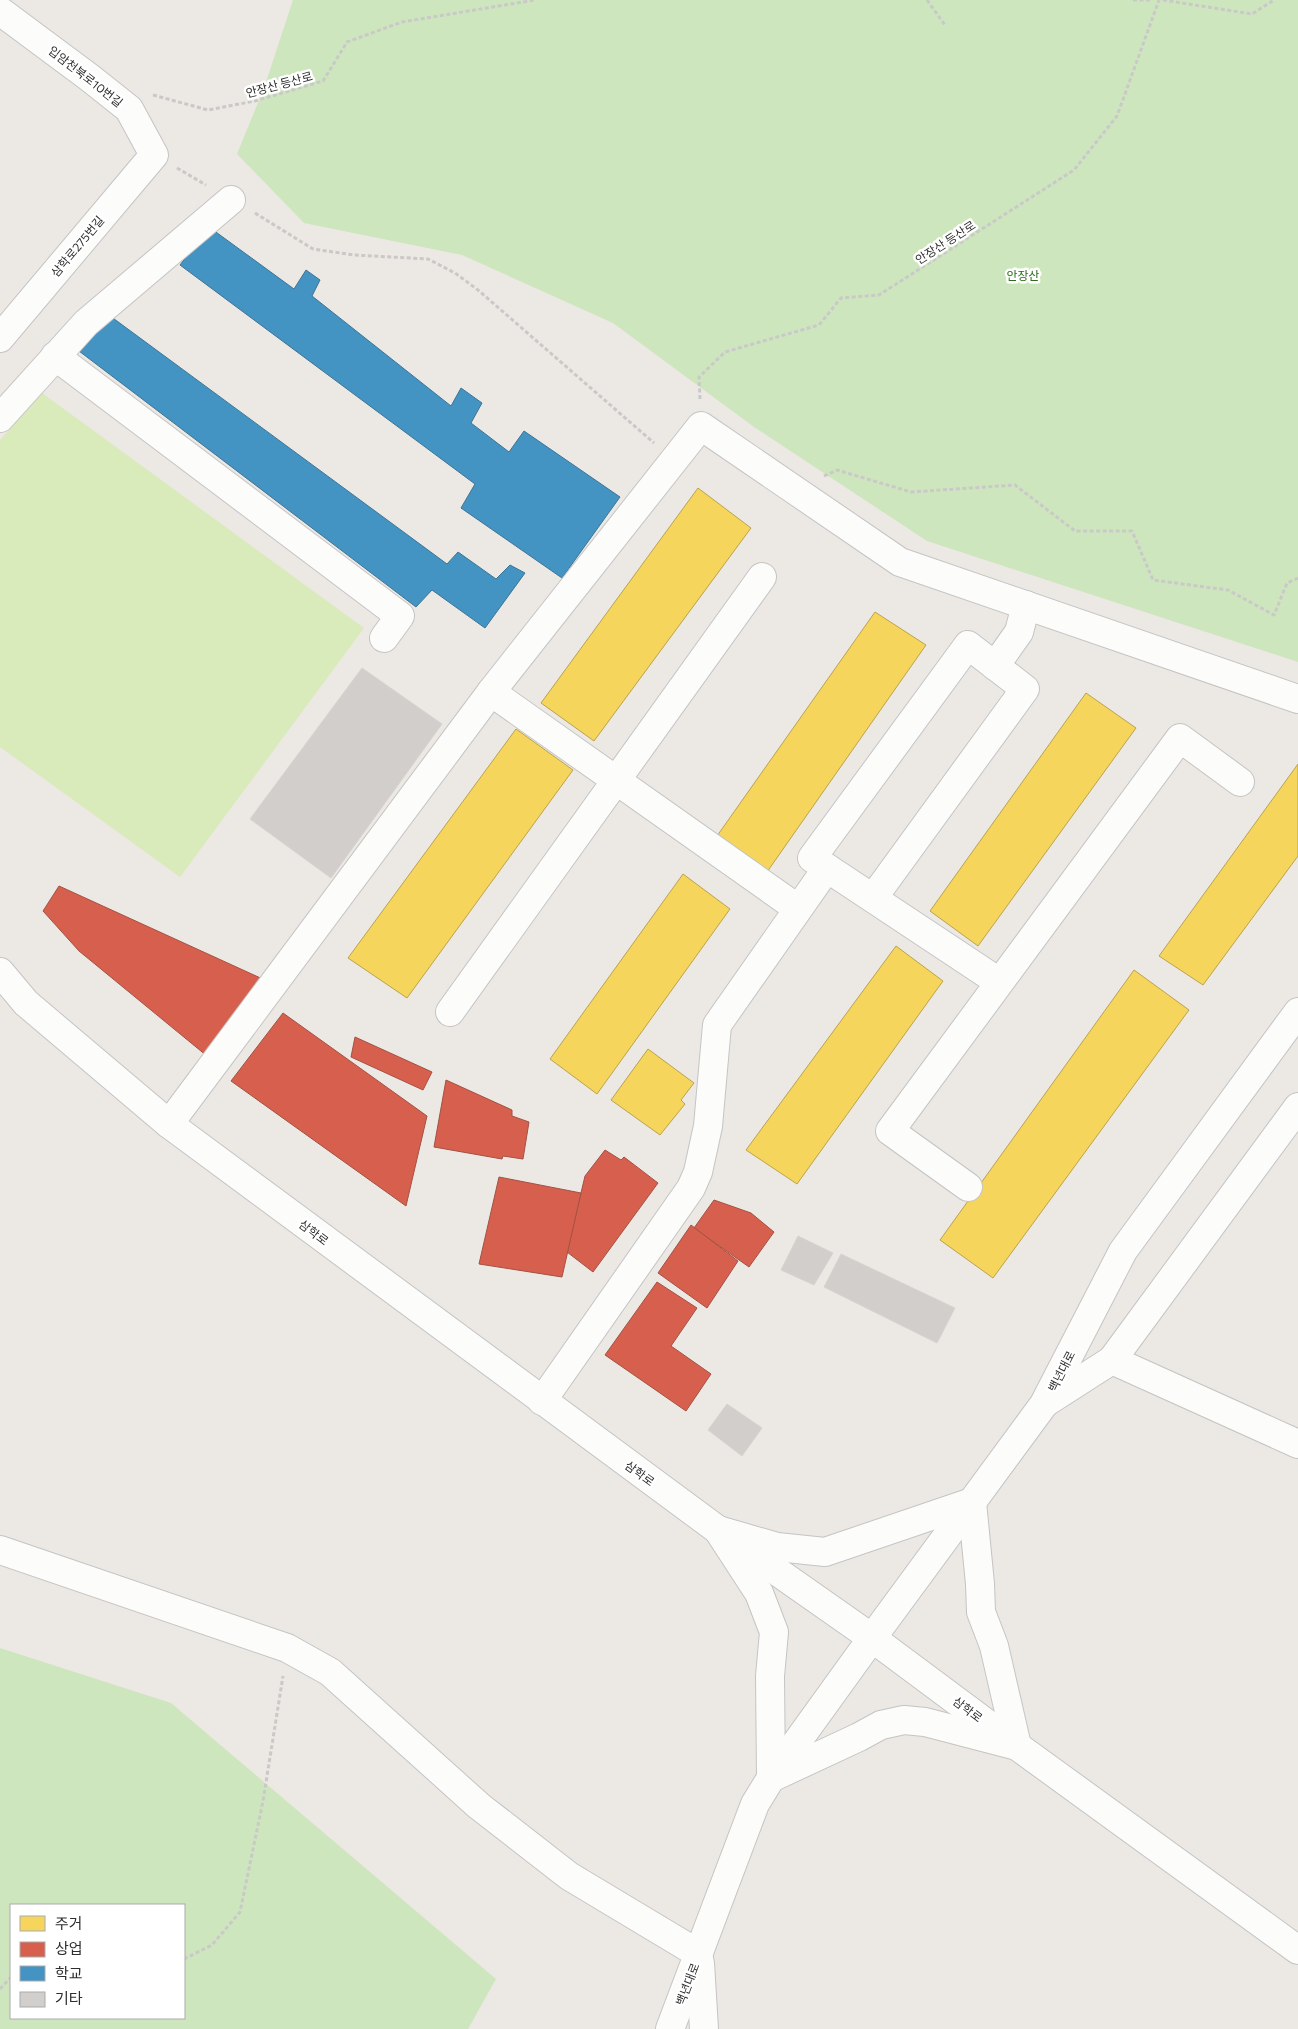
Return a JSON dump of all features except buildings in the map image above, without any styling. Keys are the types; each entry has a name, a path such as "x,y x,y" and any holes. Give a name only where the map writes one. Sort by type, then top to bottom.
{"street":[{"name":"입암천북로10번길","path":"0,11 129,109 154,155"},
{"name":"삼학로275번길","path":"0,338 154,155"},
{"path":"0,418 86,323 231,200"},
{"path":"56,356 400,616 384,638"},
{"path":"169,1124 491,692 701,426 900,562 1298,699"},
{"path":"450,1012 762,577"},
{"path":"996,666 1019,632 1026,605"},
{"path":"873,898 1025,689 968,645 812,858 999,982"},
{"path":"491,692 797,908"},
{"path":"968,1187 890,1131 1180,738 1240,782"},
{"path":"542,1401 691,1188 698,1172 708,1126 717,1025 797,908 827,868"},
{"name":"삼학로","path":"0,972 26,1003 169,1124 718,1530 872,1638 1298,1950"},
{"name":"백년대로","path":"1044,1404 1123,1250 1298,1012"},
{"name":"백년대로","path":"1044,1404 1112,1360 1298,1107"},
{"path":"1112,1360 1298,1444"},
{"path":"0,1550 287,1648 330,1672 479,1806 569,1876 699,1954 755,1804 872,1638 1044,1404"},
{"path":"718,1530 777,1547 825,1552 972,1502"},
{"path":"772,1778 859,1737 880,1724 904,1720 925,1722 1017,1746 994,1646 981,1612 972,1502"},
{"path":"718,1530 759,1593 774,1632 770,1676 772,1778"},
{"name":"백년대로","path":"670,2029 699,1954"},
{"name":"백년대로","path":"699,1954 704,2029"}],"path":[{"name":"안장산 등산로","path":"129,109 147,93 208,110 255,101 323,81 347,42 402,22 535,0"},
{"path":"927,0 945,25"},
{"path":"1133,0 1152,0"},
{"name":"안장산 등산로","path":"701,426 699,377 725,352 819,324 841,298 879,295 1074,170 1117,116 1161,0 1252,14 1274,0"},
{"path":"154,155 313,249 363,256 428,259 455,273 478,290 674,460"},
{"path":"805,498 822,477 837,470 911,492 1015,484 1075,532 1132,531 1153,580 1228,590 1274,615 1287,584 1298,578"},
{"path":"185,1958 212,1945 240,1912 263,1802 287,1648"},
{"path":"0,1988 10,1977"}],"green space":[{"name":"안장산","path":"293,0 1298,0 1298,662 927,541 754,427 613,323 462,255 304,223 237,154 264,88"},
{"path":"42,393 364,628 180,877 0,747 0,440"},
{"path":"0,1648 171,1703 496,1979 468,2029 0,2029"}]}
